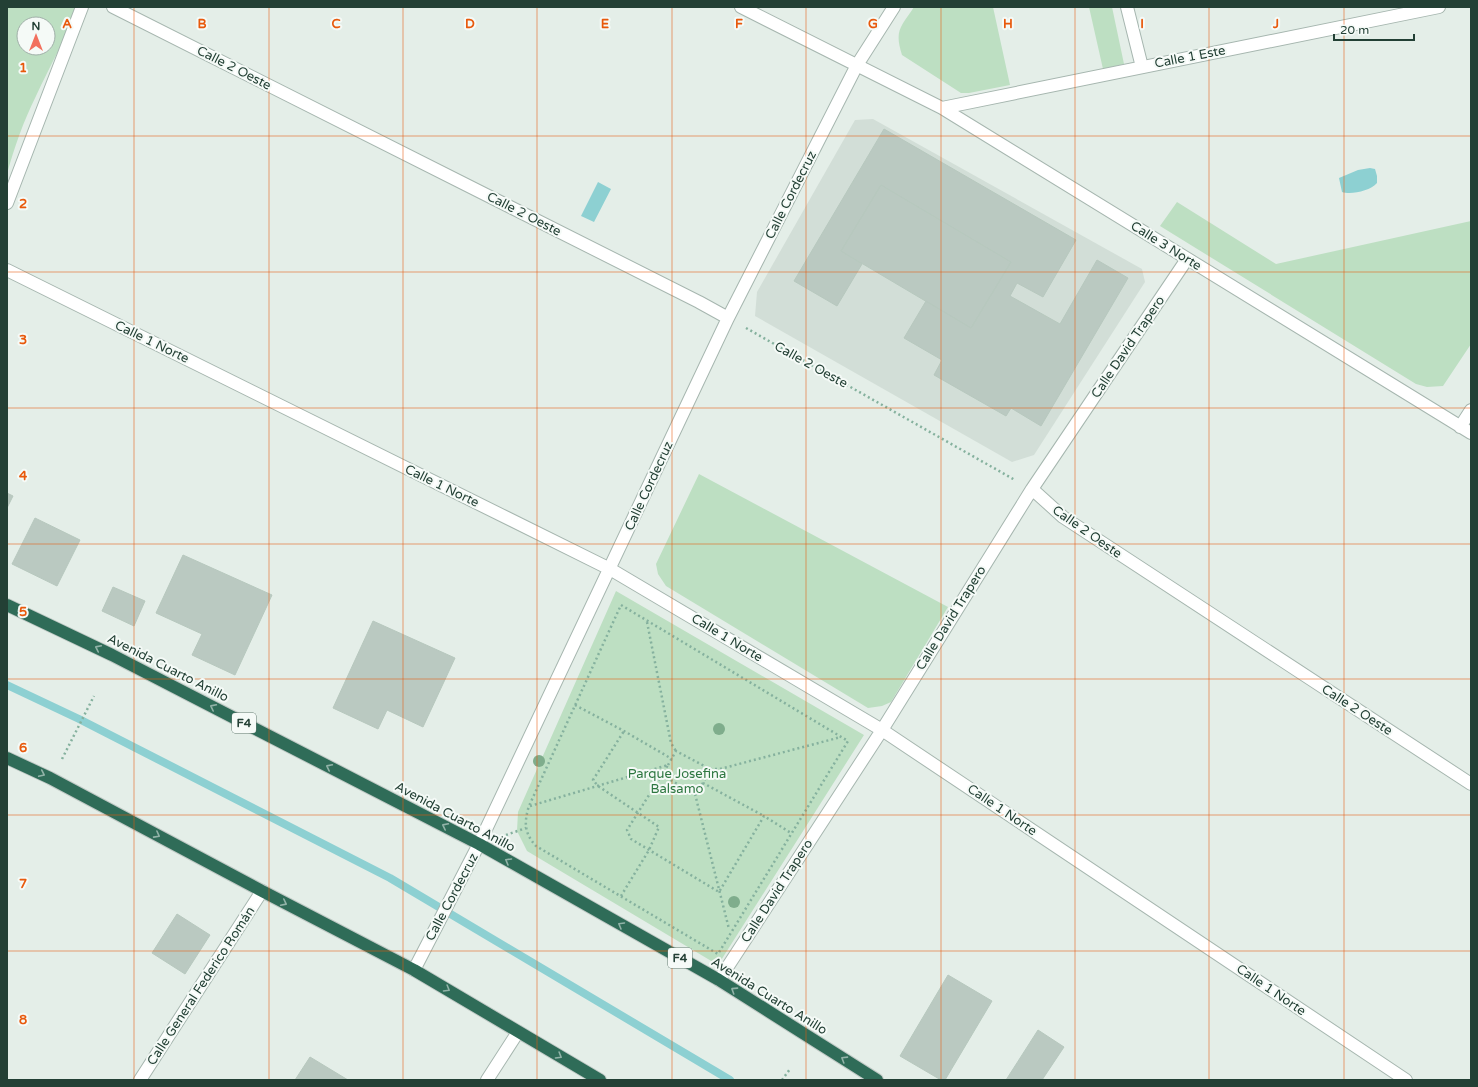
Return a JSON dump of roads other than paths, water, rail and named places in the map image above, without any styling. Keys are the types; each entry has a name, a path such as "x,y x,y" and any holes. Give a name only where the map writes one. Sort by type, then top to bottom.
{"highway":[{"name":"Avenida Cuarto Anillo","path":"7,605 119,659 479,844 719,980 877,1080"},
{"path":"7,758 57,782 414,970 600,1080"}],"street":[{"path":"7,203 82,7"},
{"name":"Calle 2 Oeste","path":"113,7 728,318"},
{"name":"Calle 3 Norte","path":"741,7 942,108 1471,433"},
{"name":"Calle Cordecruz","path":"414,970 479,844 728,318 857,65 894,7"},
{"path":"1127,7 1142,67"},
{"name":"Calle 1 Este","path":"942,108 1439,7"},
{"name":"Calle David Trapero","path":"719,980 882,730 1032,489 1187,259"},
{"name":"Calle 1 Norte","path":"7,270 610,569 882,730 1406,1080"},
{"path":"1460,427 1471,410"},
{"name":"Calle 2 Oeste","path":"1032,489 1062,517 1471,784"},
{"name":"Calle General Federico Román","path":"140,1080 262,891"},
{"path":"487,1080 518,1032"}],"water":[{"path":"1370,168 1375,169 1377,176 1377,183 1374,186 1360,192 1342,192 1339,178 1358,170"},
{"path":"598,182 611,189 594,222 581,216"}],"waterway":[{"path":"7,685 79,719 390,878 730,1080"}],"park label":[{"name":"Parque Josefina Balsamo","path":"677,782"}]}
